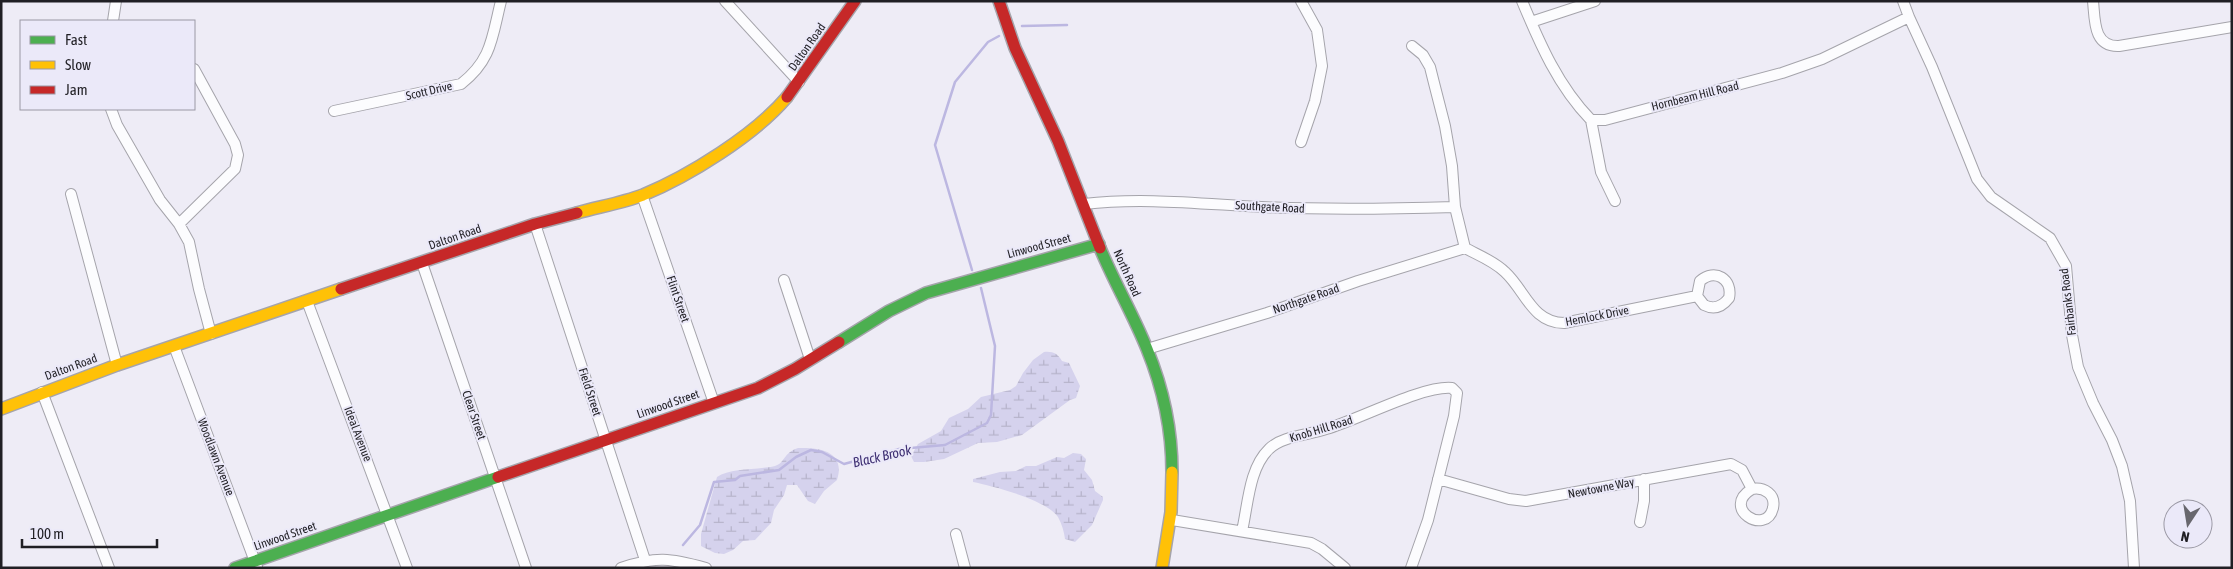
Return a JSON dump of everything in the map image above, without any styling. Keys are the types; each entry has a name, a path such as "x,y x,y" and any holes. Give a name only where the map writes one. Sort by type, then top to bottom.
{"street":[{"path":"113,20 116,1"},
{"name":"Scott Drive","path":"334,111 461,84 476,72 488,51 501,1"},
{"path":"726,1 799,82"},
{"name":"Dalton Road","path":"1,409 118,365 534,224 642,195 684,175 751,132 775,111 799,82 855,1"},
{"name":"North Road","path":"1000,1 1015,47 1067,160 1099,244 1147,349 1162,391 1170,431 1174,486 1172,520 1162,568"},
{"path":"1301,1 1317,30 1322,66 1315,101 1301,142"},
{"path":"1522,1 1562,86 1591,120 1601,172 1615,202"},
{"path":"1531,22 1595,1"},
{"path":"1903,1 1909,17"},
{"path":"2093,1 2097,33 2103,42 2109,45 2119,46 2232,27"},
{"name":"Hornbeam Hill Road","path":"1591,120 1605,120 1782,73 1822,59 1909,17"},
{"name":"Fairbanks Road","path":"1909,17 1932,67 1977,179 1991,197 2050,238 2066,266 2072,335 2078,367 2112,440 2122,466 2130,501 2134,568"},
{"path":"1412,46 1423,55 1430,67 1445,126 1452,166 1455,208 1465,248"},
{"path":"179,224 235,168 238,155 235,144 195,71"},
{"path":"111,110 117,125 160,200 179,224 189,242 211,334"},
{"path":"71,194 118,365"},
{"name":"Flint Street","path":"642,195 714,403"},
{"name":"Southgate Road","path":"1084,204 1110,201 1184,202 1331,210 1455,208"},
{"name":"Field Street","path":"534,224 645,560"},
{"name":"Linwood Street","path":"235,568 257,564 387,514 771,382 889,311 926,293 1099,244"},
{"name":"Hemlock Drive","path":"1465,248 1503,270 1516,283 1532,309 1550,321 1564,322 1697,296"},
{"name":"Northgate Road","path":"1147,349 1267,313 1358,281 1465,248"},
{"name":"Clear Street","path":"422,263 526,568"},
{"path":"784,280 810,359"},
{"name":"Ideal Avenue","path":"307,301 407,568"},
{"name":"Woodlawn Avenue","path":"174,346 257,564"},
{"name":"Knob Hill Road","path":"1242,531 1256,469 1271,447 1292,438 1334,427 1432,390 1442,388 1456,390 1457,405 1438,478"},
{"path":"42,392 109,568"},
{"name":"Newtowne Way","path":"1438,478 1509,499 1526,501 1731,464 1742,470 1752,489"},
{"path":"1411,568 1428,520 1438,478"},
{"path":"1640,522 1644,501 1644,480"},
{"path":"1172,520 1311,543 1322,549 1346,568"},
{"path":"956,534 965,568"},
{"path":"621,568 645,560 676,560 706,568"}],"green space":[{"path":"1044,352 1055,354 1062,361 1069,363 1080,386 1076,398 1070,400 1022,435 997,442 978,443 944,459 914,462 911,456 918,444 941,431 949,418 968,409 981,397 1010,390 1016,386 1033,360"},
{"path":"798,448 823,450 835,457 838,463 837,480 824,491 815,504 808,501 797,485 787,485 784,495 774,510 771,523 755,540 743,541 733,550 724,554 715,553 701,546 701,534 717,477 729,472 778,465 789,452"},
{"path":"1073,453 1081,454 1086,459 1084,470 1092,480 1095,491 1103,497 1092,525 1075,542 1065,539 1058,517 1043,505 1019,495 973,482 973,479 1000,472 1016,471 1026,466 1036,466 1057,457 1064,458"}],"waterway":[{"name":"Black Brook","path":"1022,26 1067,25"},
{"name":"Black Brook","path":"972,270 935,145 955,82 988,42 999,36"},
{"name":"Black Brook","path":"683,545 700,525 714,482 735,480 740,476 779,470 796,457 811,450 822,452 844,464 899,449 945,445 987,423 991,415 995,346 981,288"}],"traffic: fast":[{"path":"839,342 889,311 926,293 1099,244"},
{"path":"1100,248 1142,336 1158,379 1166,409 1172,456 1172,472"},
{"path":"235,568 498,477"}],"traffic: slow":[{"path":"577,213 643,195 700,166 740,140 774,111 787,97"},
{"path":"1,409 117,365 341,289"},
{"path":"1162,568 1171,512 1172,472"}],"traffic: jam":[{"path":"787,97 855,1"},
{"path":"999,1 1015,48 1058,141 1100,248"},
{"path":"341,289 535,224 577,213"},
{"path":"498,477 758,388 795,369 839,342"}]}
